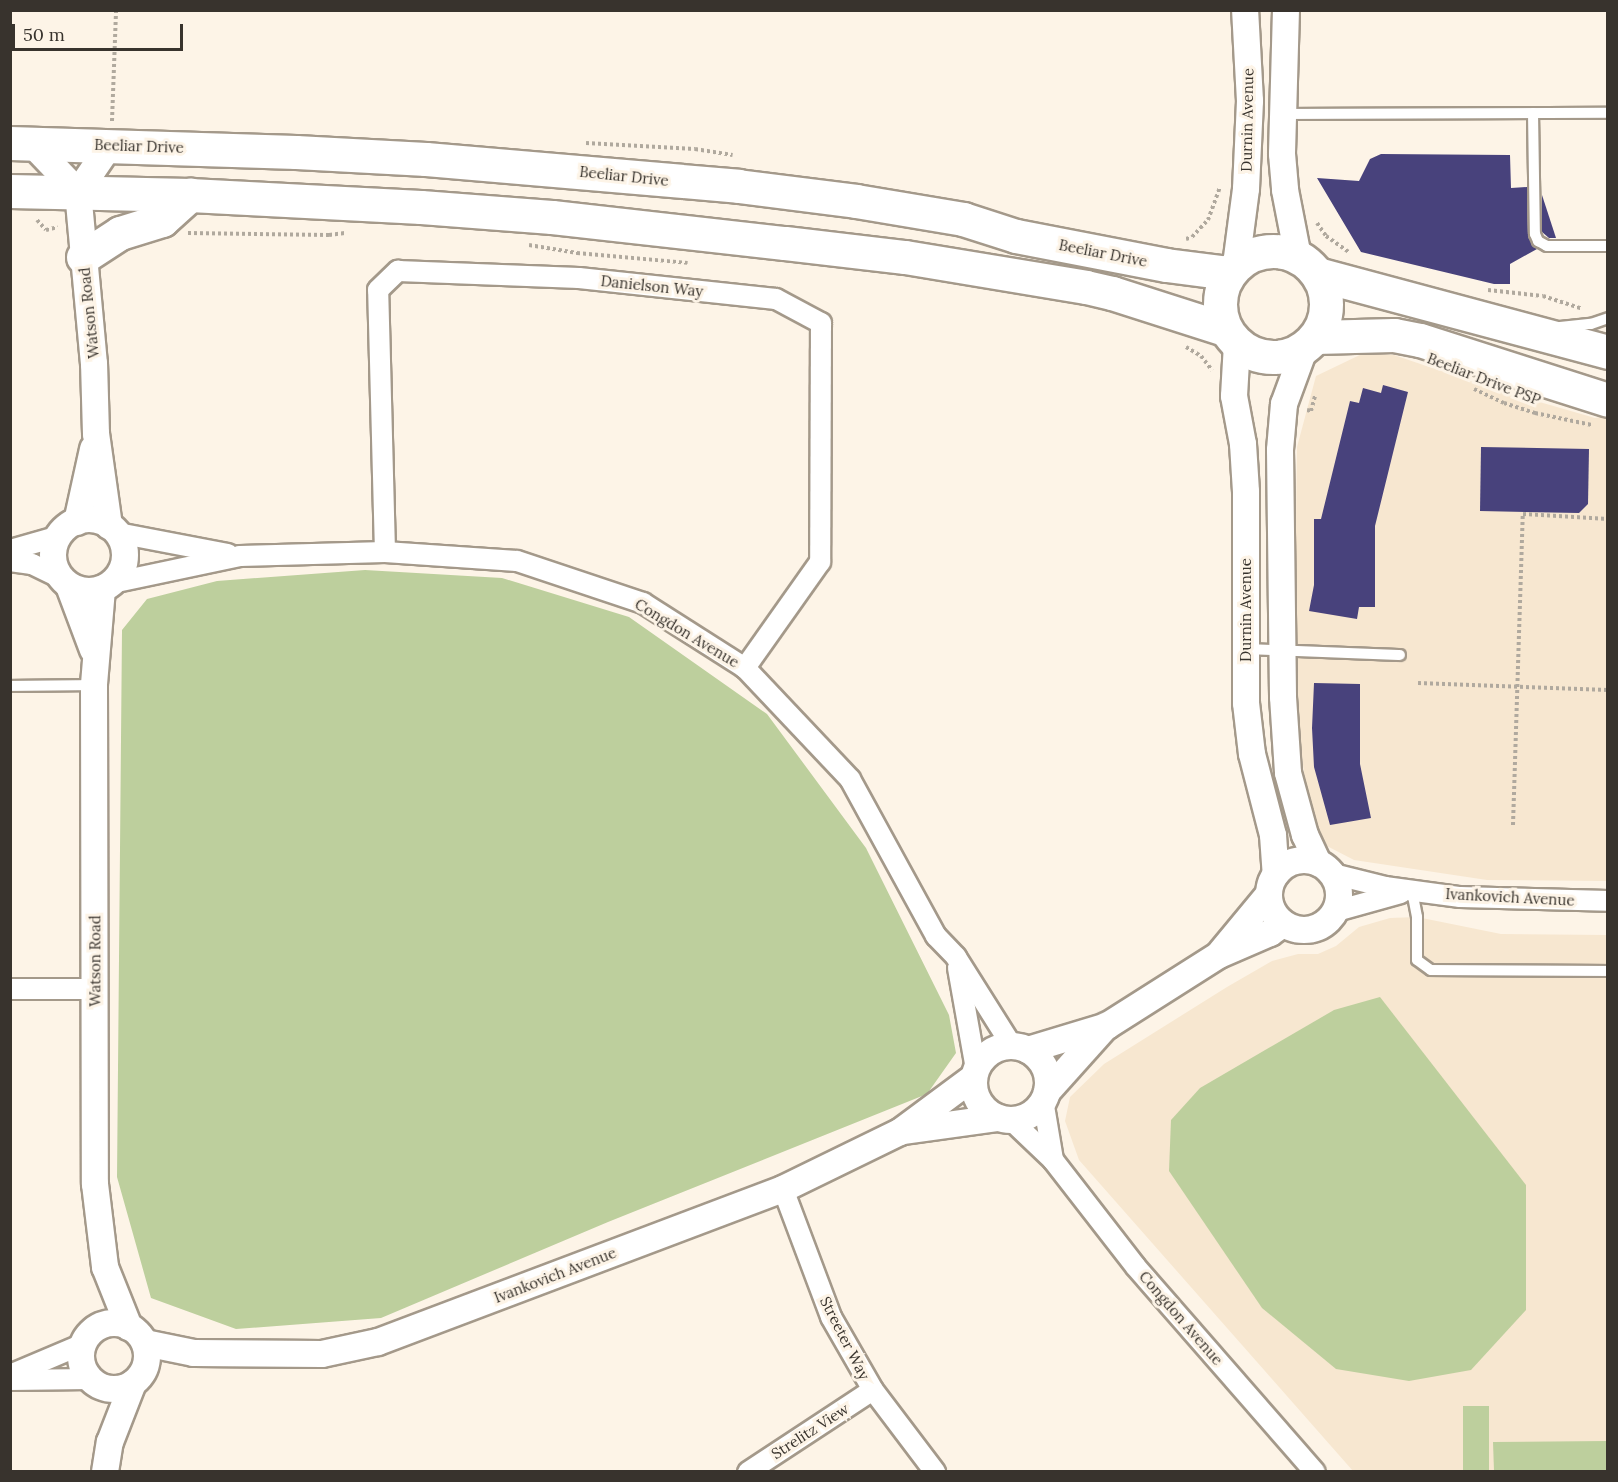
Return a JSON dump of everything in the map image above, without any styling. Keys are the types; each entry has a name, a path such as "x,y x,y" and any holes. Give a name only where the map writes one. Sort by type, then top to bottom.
{"highway":[{"name":"Beeliar Drive","path":"22,143 426,159 738,186 856,201 952,218 1016,236 1166,265 1232,269"},
{"path":"10,191 190,195 552,217 905,258 1112,292 1231,336 1258,355 1270,358 1293,353 1310,342 1322,326 1326,299 1307,266"},
{"path":"83,257 120,233 162,220 190,195"},
{"path":"1231,336 1219,300 1232,269 1265,251 1276,251 1307,266 1527,332 1608,352"},
{"path":"1310,342 1394,335 1420,340 1602,413"}],"street":[{"name":"Durnin Avenue","path":"1232,269 1246,189 1250,101 1245,10"},
{"path":"1286,10 1282,154 1285,190 1307,266"},
{"path":"22,143 78,192 110,145"},
{"name":"Watson Road","path":"78,192 94,364 96,434 114,529"},
{"name":"Danielson Way","path":"385,552 378,290 398,271 579,278 776,299 821,323 819,562 745,668"},
{"name":"Durnin Avenue","path":"1231,336 1234,396 1243,444 1246,492 1246,703 1252,754 1273,835 1272,884"},
{"path":"1272,884 1275,916 1283,924 1302,931 1312,930 1322,926 1336,911 1340,893 1305,835 1288,773 1282,697 1280,450 1284,404 1310,342"},
{"name":"Watson Road","path":"68,529 96,434"},
{"path":"10,550 68,529 99,521 114,529 126,554 120,575 107,586 91,591 65,582 33,564 10,561"},
{"path":"65,582 53,558 68,529"},
{"name":"Congdon Avenue","path":"114,529 240,556"},
{"name":"Congdon Avenue","path":"107,586 240,556 385,552 517,561 643,603 745,668 850,779 936,936 956,957 1020,1048"},
{"name":"Watson Road","path":"65,582 95,656"},
{"name":"Watson Road","path":"107,586 95,656 94,685 95,1184 105,1266 137,1335"},
{"path":"1219,955 1272,884 1295,861 1326,868"},
{"name":"Ivankovich Avenue","path":"1326,868 1385,887 1412,891 1495,899 1608,901"},
{"name":"Ivankovich Avenue","path":"1336,911 1412,891"},
{"path":"956,957 975,1073 974,1088 978,1101 986,1111 1005,1119 1024,1118 1037,1109 1045,1096 1107,1026 1219,955 1270,933 1283,924"},
{"path":"10,989 95,989"},
{"path":"975,1073 990,1051 1020,1048 1107,1026"},
{"path":"1020,1048 1035,1054 1045,1066 1048,1081 1045,1096"},
{"name":"Ivankovich Avenue","path":"137,1335 194,1353 322,1354 378,1342 783,1189 900,1132 975,1073"},
{"name":"Congdon Avenue","path":"1045,1096 1053,1160"},
{"name":"Congdon Avenue","path":"1005,1119 1053,1160 1136,1267 1315,1472"},
{"name":"Ivankovich Avenue","path":"900,1132 1005,1119"},
{"name":"Streeter Way","path":"783,1189 831,1317 873,1390 935,1472"},
{"name":"Watson Road","path":"88,1337 105,1266"},
{"path":"10,1377 112,1323 137,1335 148,1356 110,1442 105,1472"},
{"path":"88,1337 80,1357 83,1369 95,1383 110,1442"},
{"name":"Ivankovich Avenue","path":"137,1379 194,1353"},
{"path":"10,1377 95,1383 112,1389 126,1388 137,1379"},
{"name":"Strelitz View","path":"748,1472 873,1390"}],"lane":[{"path":"1533,113 1535,234 1538,241 1547,246 1608,246"},
{"path":"1284,114 1608,113"},
{"path":"1527,332 1591,324 1608,318"},
{"path":"1245,648 1400,655"},
{"path":"10,686 94,685"},
{"path":"1412,891 1417,917 1417,960 1431,970 1608,971"}],"path":[{"path":"1312,217 1326,236 1358,258"},
{"path":"1483,290 1543,296 1590,311"},
{"name":"Beeliar Drive PSP","path":"1465,384 1504,403 1535,413 1602,413"},
{"path":"1311,411 1318,387"},
{"path":"1513,825 1523,514 1608,519"},
{"path":"1418,683 1608,690"}],"shaded area":[{"path":"1364,353 1394,355 1491,388 1595,418 1607,416 1607,881 1487,880 1354,860 1325,845 1307,797 1294,691 1297,447 1316,376"},
{"path":"1417,917 1501,934 1607,935 1607,1471 1353,1471 1079,1160 1065,1121 1070,1097 1104,1064 1227,987 1272,961 1298,954 1318,954 1336,946 1359,927 1390,918"}],"green space":[{"path":"365,570 502,578 629,617 767,714 866,848 949,1015 956,1053 927,1094 608,1222 381,1318 236,1329 151,1298 117,1177 122,630 147,599 217,581"},
{"path":"1380,997 1526,1185 1526,1310 1471,1370 1409,1381 1336,1369 1262,1308 1169,1171 1171,1120 1200,1088 1334,1010"},
{"path":"1463,1406 1489,1406 1489,1471 1463,1471"},
{"path":"1607,1441 1607,1471 1494,1471 1493,1442"}],"building":[{"path":"1381,154 1510,155 1511,188 1527,187 1528,235 1532,245 1537,249 1510,264 1510,284 1494,284 1361,252 1317,178 1359,181 1370,159"},
{"path":"1542,195 1556,238 1549,238 1542,232"},
{"path":"1383,385 1408,392 1375,526 1375,607 1359,607 1357,619 1309,611 1314,585 1314,519 1321,519 1350,401 1359,403 1363,388 1381,393"},
{"path":"1481,447 1589,449 1588,504 1579,513 1480,511"},
{"path":"1314,683 1360,684 1360,764 1371,818 1330,825 1314,767 1312,728"}]}
